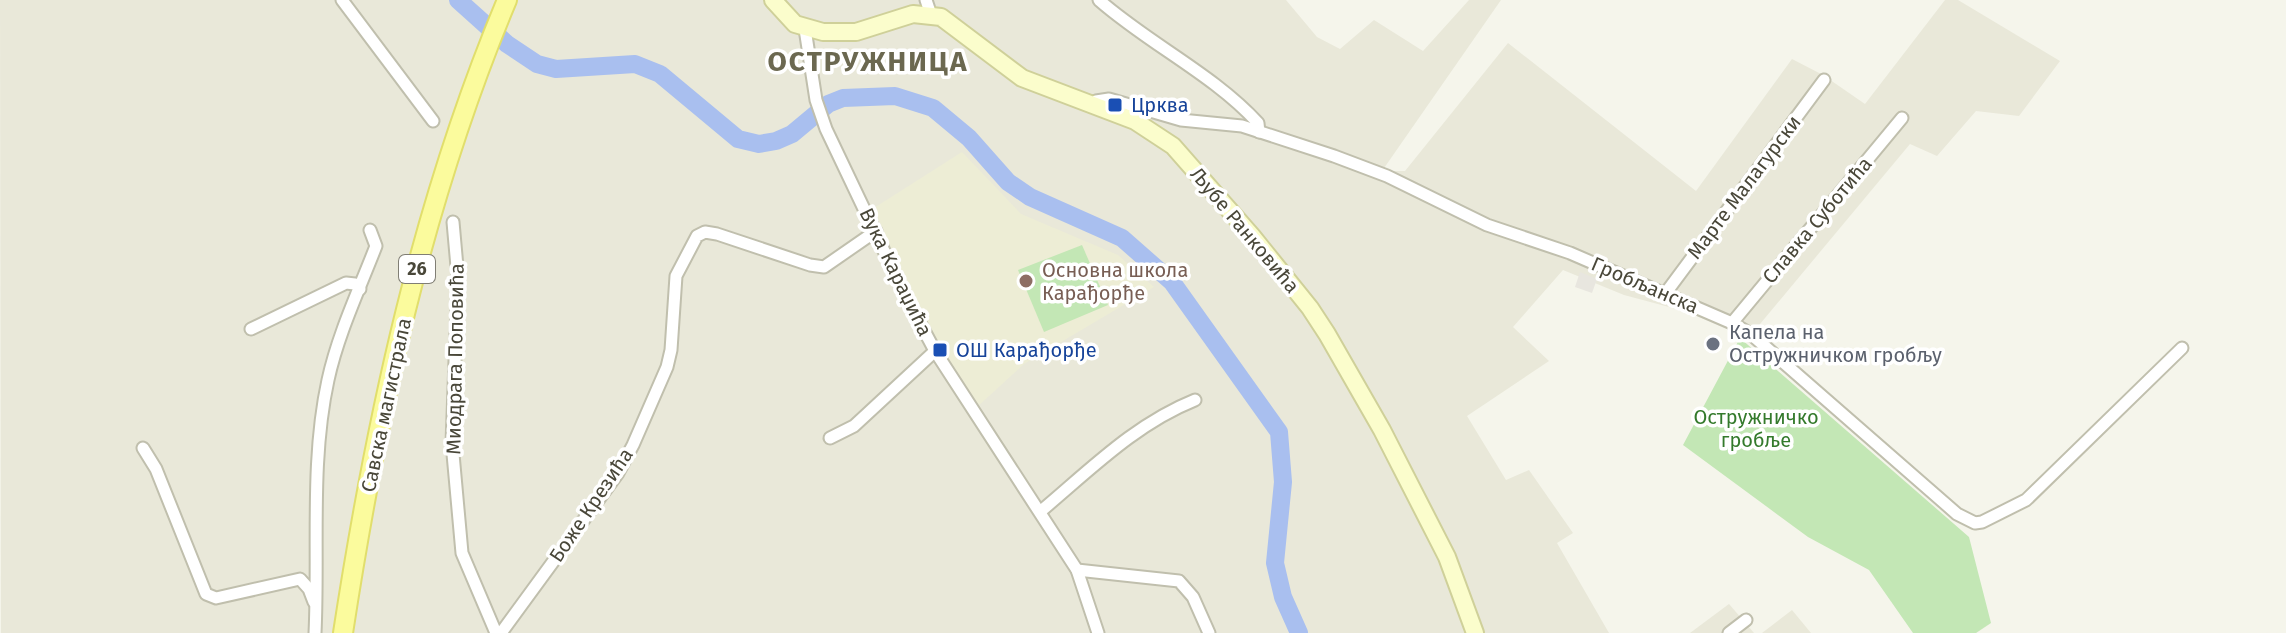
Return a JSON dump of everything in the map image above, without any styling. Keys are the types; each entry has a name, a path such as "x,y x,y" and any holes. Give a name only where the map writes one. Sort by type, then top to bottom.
{"main road":[{"name":"Савска магистрала","path":"343,633 387,392 422,248 453,147 507,0"}],"street":[{"path":"342,0 433,121"},
{"path":"773,0 785,16 805,29"},
{"path":"1099,0 1139,33 1222,91 1258,123 1259,132"},
{"name":"Љубе Ранковића","path":"805,29 856,32 928,7 1022,78 1135,121 1173,146 1245,227 1310,308 1382,430 1447,557 1475,633"},
{"name":"Вука Караџића","path":"805,29 809,67 826,129 904,293 935,351 1077,570 1098,633"},
{"name":"Марте Малагурски","path":"1665,294 1824,80"},
{"name":"Гробљанска","path":"1093,105 1096,101 1109,99 1181,120 1232,125 1259,132 1387,176 1460,214 1570,253 1732,323 1752,335 1957,514 1975,523 1990,519 2026,500 2182,348"},
{"name":"Славка Суботића","path":"1732,323 1902,118"},
{"name":"Миодрага Поповића","path":"453,222 458,278 452,443 462,553 498,633"},
{"path":"315,633 316,510 325,392 333,361 376,246 370,230"},
{"name":"Боже Крезића","path":"498,633 618,473 633,445 667,367 676,276 697,236 709,232 824,267 876,231"},
{"path":"251,329 346,283 355,284 360,289"},
{"path":"830,438 854,426 935,351"},
{"path":"1041,511 1118,444 1155,420 1195,400"},
{"path":"143,448 162,482 206,594 216,598 300,579 313,595 316,611"},
{"path":"1077,570 1179,581 1193,597 1209,633"},
{"path":"1729,633 1746,620"}],"shaded area":[{"path":"0,0 1286,0 1317,37 1340,49 1374,20 1423,51 1469,0 1501,0 1382,171 1405,171 1508,43 1696,191 1792,59 1823,75 1865,104 1945,0 1958,0 2060,61 2019,116 1976,111 1937,156 1910,144 1750,336 1714,319 1624,295 1563,270 1513,327 1549,361 1467,416 1506,480 1529,470 1573,533 1557,543 1609,633 1,633"},
{"name":"Основна школа Карађорђе","path":"962,152 1021,214 1118,255 1154,287 1024,364 977,407 930,331 874,208"},
{"path":"1580,272 1597,279 1592,293 1575,287"},
{"path":"1729,604 1754,633 1690,633"},
{"path":"1792,610 1811,633 1762,633"}],"green space":[{"path":"1082,245 1108,305 1044,332 1018,270"},
{"name":"Остружничко гробље","path":"1740,338 1969,537 1991,623 1976,633 1913,633 1869,570 1808,537 1683,445"}],"waterway":[{"path":"458,0 507,44 537,64 556,69 635,64 660,74 738,139 759,144 792,134 828,104 843,98 895,96 933,108 969,138 1008,182 1030,197 1122,238 1172,282 1279,432 1283,482 1275,563 1283,597 1299,633"}],"place":[{"name":"Црква","path":"1115,105"},
{"name":"Основна школа Карађорђе","path":"1026,281"},
{"name":"Капела на Остружничком гробљу","path":"1713,344"},
{"name":"ОШ Карађорђе","path":"940,350"}],"district":[{"name":"ОСТРУЖНИЦА","path":"868,61"}]}
